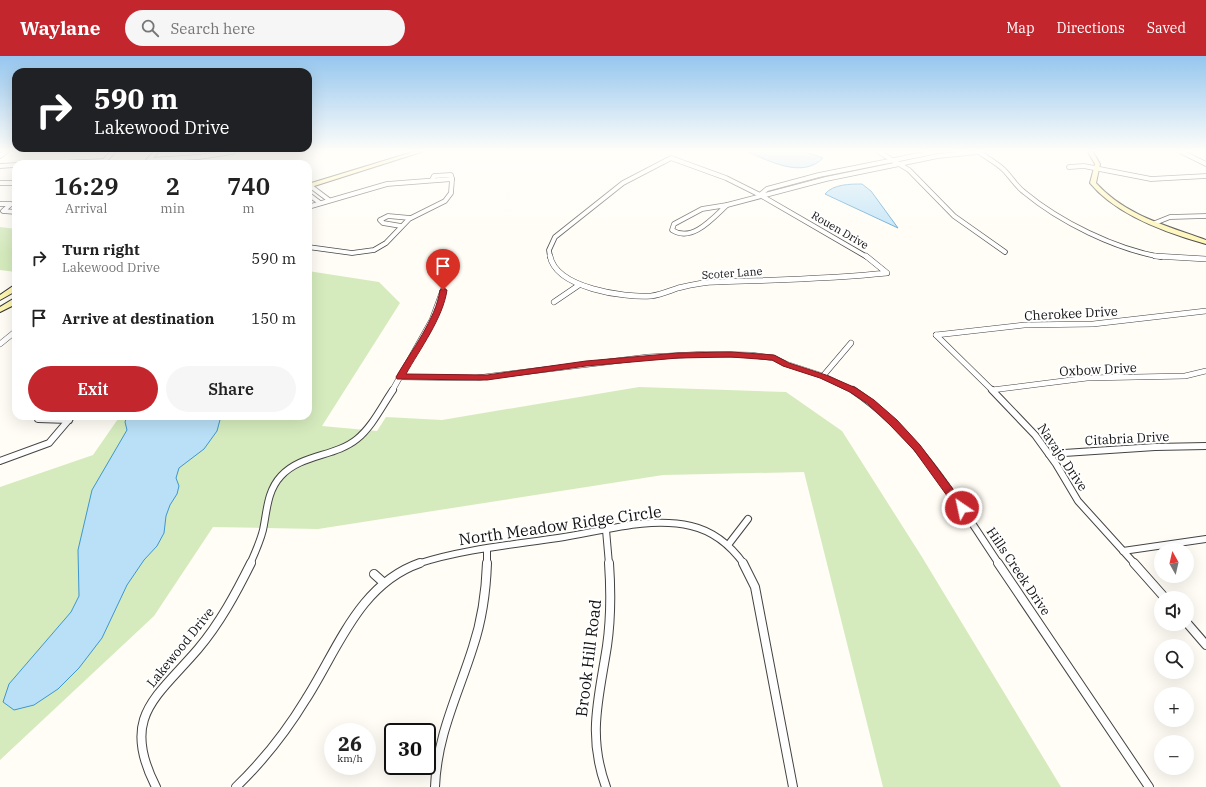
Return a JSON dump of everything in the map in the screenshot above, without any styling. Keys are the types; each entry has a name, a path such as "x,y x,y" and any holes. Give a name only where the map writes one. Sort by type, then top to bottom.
{"main road":[{"path":"1095,186 1100,192 1118,207 1206,242"},
{"path":"0,298 12,290"},
{"path":"0,310 12,303"}],"street":[{"path":"312,206 329,200 380,186"},
{"path":"312,248 348,253 370,250 386,244 410,218 444,201 451,192 451,186"},
{"name":"Rouen Drive","path":"579,285 561,272 551,261 549,250 555,237 619,186"},
{"name":"Rouen Drive","path":"742,186 870,258 888,273"},
{"path":"760,195 767,189 778,186"},
{"path":"727,205 709,222 689,234 678,234 672,230 674,224 702,209 727,205 760,195 776,193 801,186"},
{"path":"925,186 948,211 964,225 1005,252"},
{"path":"1018,186 1050,210 1119,247 1146,255 1176,259 1206,259"},
{"path":"312,188 329,200"},
{"path":"312,197 320,203"},
{"path":"0,204 12,204 2,211"},
{"path":"2,211 12,212"},
{"path":"401,226 383,223 380,220 391,216 410,218"},
{"path":"1155,223 1170,217 1206,216"},
{"name":"Scoter Lane","path":"579,285 609,293 652,296 686,286 714,282 841,278 888,273"},
{"path":"554,302 579,285"},
{"name":"Lakewood Drive","path":"156,787 149,773 141,748 142,726 146,713 161,689 211,633 231,600 257,548 265,524 266,503 272,489 282,475 293,466 342,447 357,439 374,419 435,317 442,300 443,290"},
{"name":"Cherokee Drive","path":"936,335 1024,325 1093,324 1206,312"},
{"path":"0,344 12,334"},
{"name":"Navajo Drive","path":"936,335 1036,435 1078,501 1158,591"},
{"path":"823,376 851,343"},
{"name":"Hills Creek Drive","path":"400,377 482,378 648,357 706,354 751,355 774,358 786,364 823,376 853,390 881,410 917,448 936,471 1149,787"},
{"name":"Oxbow Drive","path":"992,390 1087,378 1185,376 1206,371"},
{"path":"0,461 49,443 68,420"},
{"name":"Citabria Drive","path":"1049,454 1155,447 1206,446"},
{"path":"728,545 748,519"},
{"name":"North Meadow Ridge Circle","path":"236,787 260,764 303,705 350,620 361,605 384,583 394,576 420,563 442,557 606,530 669,523 690,526 705,531 728,545 747,567 755,587 793,787"},
{"name":"Brook Hill Road","path":"606,530 610,580 610,614 595,728 595,754 600,774 606,787"},
{"path":"1123,551 1206,539"},
{"path":"435,787 435,769 440,738 480,621 486,590 487,549"},
{"path":"374,574 384,583"},
{"path":"1194,631 1206,645"}],"green space":[{"path":"0,227 12,228 12,272 0,270"},
{"path":"312,272 379,282 400,303 322,426 377,431 386,417 442,420 639,387 786,392 842,431 922,557 1061,787 883,787 804,472 663,475 318,529 213,527 154,616 0,760 0,487 93,455 117,420 312,420"}],"water":[{"path":"837,186 865,186 871,191 898,228 825,194"},
{"path":"126,420 220,420 217,431 204,449 179,468 176,478 179,486 177,494 170,505 166,516 164,533 157,546 144,560 127,585 102,638 79,668 58,689 34,705 14,710 3,702 9,684 71,612 79,596 78,550 92,490 127,430"}],"route":[{"path":"443,290 442,300 435,317 400,377 466,378 504,376 648,357 706,354 751,355 774,358 786,364 823,376 853,390 871,402 894,422 917,448 936,471 962,508"}]}
